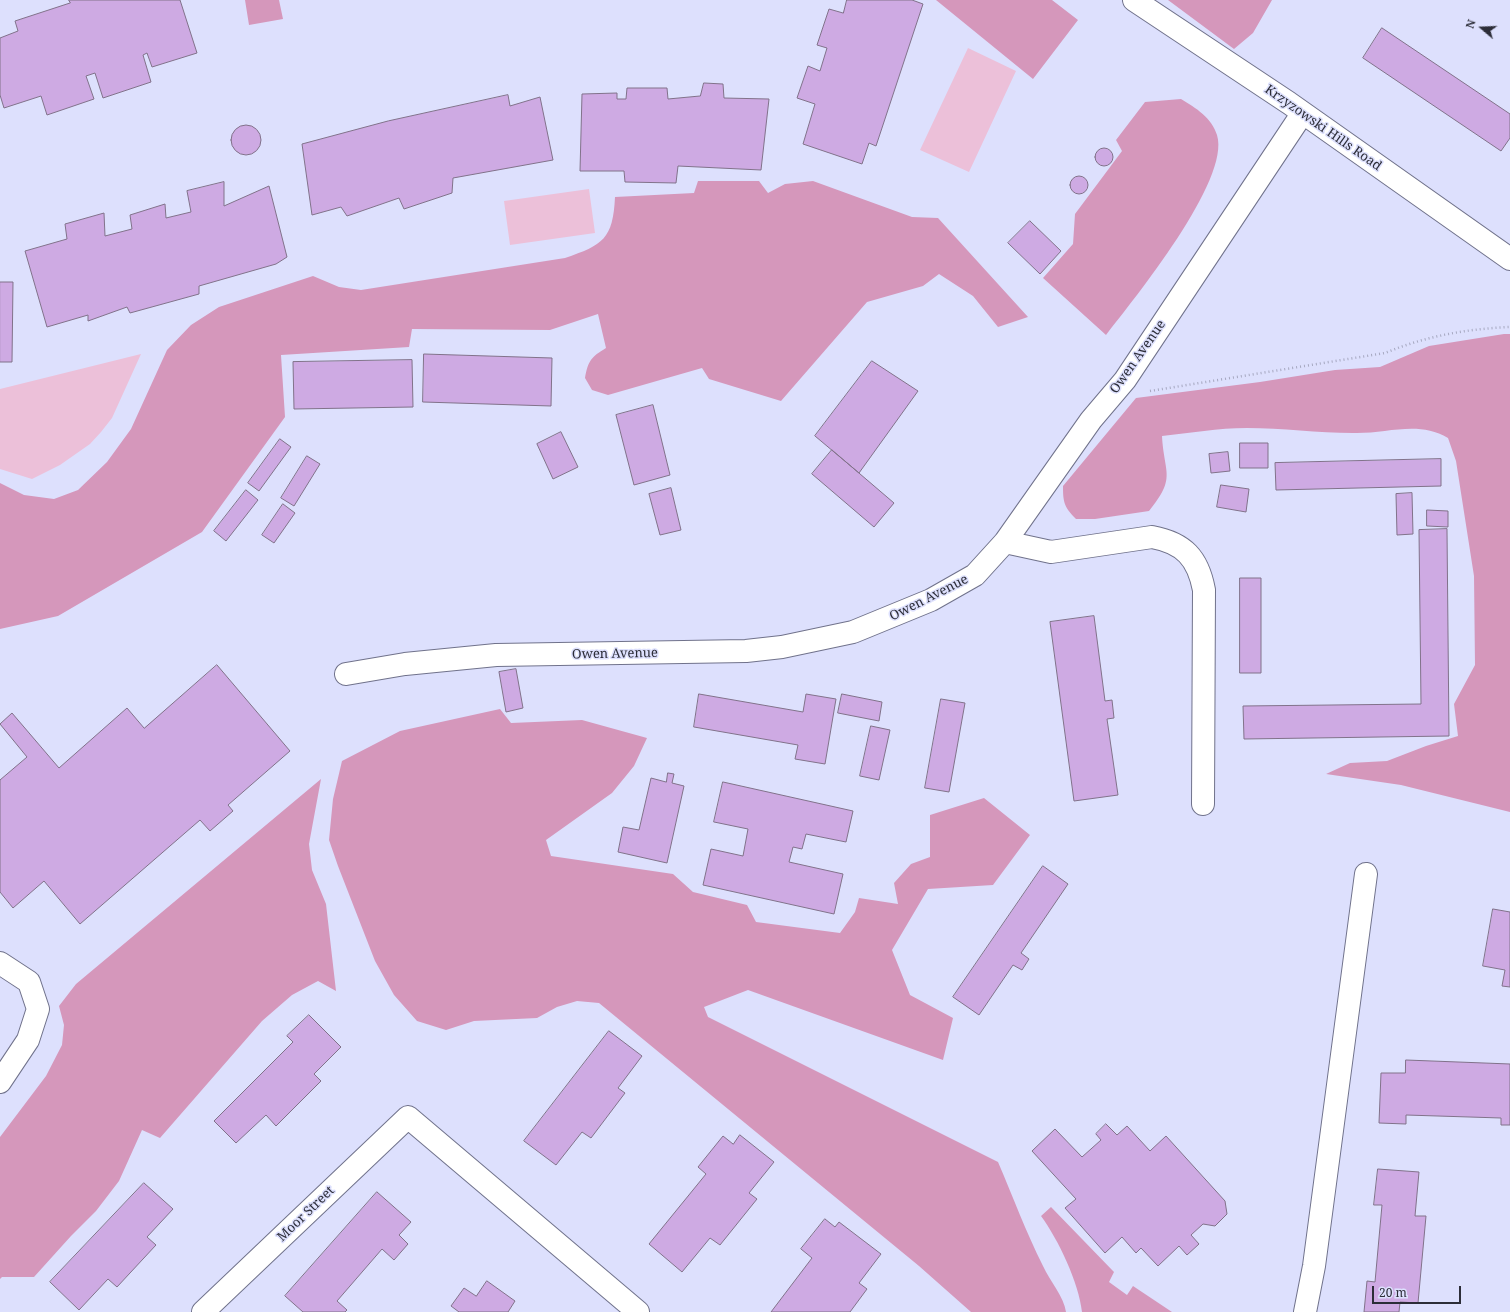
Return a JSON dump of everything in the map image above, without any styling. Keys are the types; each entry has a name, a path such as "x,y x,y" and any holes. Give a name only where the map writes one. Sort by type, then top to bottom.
{"lane":[{"name":"Krzyzowski Hills Road","path":"1134,0 1302,114 1510,259"},
{"name":"Owen Avenue","path":"346,674 405,664 496,655 746,651 782,647 853,632 931,600 975,575 1005,542 1091,420 1125,380 1302,114"},
{"path":"1005,542 1051,552 1152,537 1164,539 1189,554 1196,563 1204,590 1203,804"},
{"path":"1305,1312 1314,1266 1366,874"},
{"path":"0,1082 28,1040 38,1009 29,982 2,965"},
{"name":"Moor Street","path":"203,1312 408,1117 638,1312"}],"path":[{"path":"1143,392 1385,353 1411,342 1449,332 1510,327"}],"shaded area":[{"path":"245,0 279,0 283,19 249,25"},
{"path":"936,0 1052,0 1078,20 1033,79"},
{"path":"1168,0 1272,0 1253,33 1234,49"},
{"path":"968,48 1016,71 969,172 920,150"},
{"path":"1181,99 1198,110 1215,129 1217,135 1217,155 1210,180 1195,209 1157,268 1106,335 1043,278 1073,244 1075,214 1122,151 1116,140 1145,102"},
{"path":"698,181 759,181 768,193 785,184 813,181 912,217 938,218 1028,317 998,327 973,296 939,274 923,286 867,302 781,401 709,379 702,368 608,395 592,390 585,378 587,367 597,354 606,348 598,314 550,330 412,329 409,347 281,355 285,417 202,532 58,616 0,629 0,483 24,495 54,499 78,490 107,462 131,429 167,350 191,325 219,307 313,276 339,287 361,290 565,258 589,249 604,238 612,222 615,197 694,193"},
{"path":"589,189 595,233 510,245 504,201"},
{"path":"1510,334 1510,812 1401,785 1326,774 1350,763 1387,761 1458,736 1454,704 1475,665 1474,576 1456,461 1448,438 1437,433 1414,429 1353,433 1236,428 1162,436 1167,475 1166,482 1158,500 1149,511 1095,519 1076,519 1067,508 1063,492 1063,486 1136,398 1260,382 1335,370 1380,367 1429,346"},
{"path":"141,354 112,418 90,444 60,465 32,479 0,469 0,389"},
{"path":"500,709 511,723 582,720 647,738 634,766 612,793 546,840 551,856 673,874 693,892 747,905 756,922 840,933 855,912 859,898 898,904 894,883 911,864 930,857 930,815 984,798 1030,835 993,885 928,889 892,950 910,995 953,1018 943,1060 748,990 704,1007 708,1017 998,1162 1031,1240 1046,1272 1063,1301 1066,1312 971,1312 919,1266 599,1003 577,1001 557,1007 537,1018 474,1021 446,1030 417,1021 394,995 375,961 329,840 333,799 342,761 400,731"},
{"path":"321,779 309,844 312,870 326,904 336,991 318,981 292,995 262,1021 160,1138 142,1130 119,1181 96,1211 34,1277 2,1277 0,1279 0,1137 46,1076 62,1045 64,1025 59,1006 76,984"},
{"path":"1051,1207 1114,1272 1109,1282 1127,1295 1133,1286 1172,1312 1082,1312 1077,1288 1067,1262 1041,1216"}],"building":[{"path":"69,0 180,0 197,53 152,67 147,53 143,55 151,82 103,98 95,73 86,76 94,99 47,115 41,96 4,108 0,95 0,38 18,31 15,21 70,3"},
{"path":"847,0 912,0 923,4 876,146 869,143 862,164 803,144 815,104 797,98 808,66 820,71 827,48 817,45 829,9 843,13"},
{"path":"1382,28 1510,114 1510,138 1501,151 1363,58"},
{"path":"704,83 723,84 724,98 769,99 761,170 678,166 676,183 625,182 624,171 580,171 582,94 617,93 617,99 626,99 627,88 667,88 668,99 700,96"},
{"path":"508,95 510,106 540,97 553,160 453,178 452,193 404,209 399,198 347,216 341,207 312,215 302,144 388,121"},
{"path":"246,125 252,126 260,134 260,146 252,154 246,155 240,154 232,146 231,140 232,134 240,126"},
{"path":"1104,148 1110,151 1113,157 1110,163 1104,166 1098,163 1095,157 1098,151"},
{"path":"1075,176 1083,176 1088,181 1086,192 1083,194 1075,194 1070,189 1070,181"},
{"path":"224,182 224,206 269,186 287,257 276,264 199,286 199,294 130,313 127,307 88,321 88,315 47,327 25,251 67,239 65,224 104,213 105,236 132,229 130,215 165,204 166,218 191,212 187,191"},
{"path":"1030,221 1061,251 1040,274 1008,243"},
{"path":"0,282 13,282 12,362 0,362"},
{"path":"424,354 552,358 551,406 423,402"},
{"path":"412,360 413,407 294,409 293,362"},
{"path":"872,361 918,391 859,473 815,436"},
{"path":"653,405 670,475 634,485 616,415"},
{"path":"561,432 578,467 553,479 537,444"},
{"path":"280,439 291,447 259,491 248,483"},
{"path":"1240,443 1268,443 1268,468 1240,468"},
{"path":"832,450 894,503 874,527 812,474"},
{"path":"1228,452 1230,471 1211,473 1209,454"},
{"path":"307,456 320,464 294,506 281,498"},
{"path":"1441,459 1441,486 1276,490 1275,463"},
{"path":"1221,485 1249,489 1246,512 1217,507"},
{"path":"671,488 681,530 660,535 649,494"},
{"path":"246,490 258,500 226,541 214,531"},
{"path":"1412,493 1413,534 1397,535 1396,494"},
{"path":"283,504 295,513 274,543 262,535"},
{"path":"1427,510 1448,511 1448,527 1427,526"},
{"path":"1447,529 1449,736 1244,739 1243,706 1421,704 1419,530"},
{"path":"1240,578 1261,578 1261,673 1240,673"},
{"path":"1094,616 1105,701 1112,700 1114,718 1107,719 1118,795 1074,801 1050,622"},
{"path":"217,665 290,751 228,805 233,811 210,831 200,820 80,924 44,881 13,908 0,892 0,780 27,757 0,724 12,713 59,768 127,708 144,728"},
{"path":"516,669 523,708 506,712 499,672"},
{"path":"699,694 803,712 806,694 836,699 825,764 795,759 798,745 694,727"},
{"path":"842,694 882,702 879,721 838,713"},
{"path":"941,699 965,703 949,792 925,788"},
{"path":"871,726 890,730 879,780 860,776"},
{"path":"668,773 674,774 672,783 684,786 667,863 618,852 623,827 639,830 651,778 666,782"},
{"path":"723,782 853,811 846,842 806,834 802,849 793,847 789,862 843,874 834,914 703,885 711,849 743,856 748,829 714,822"},
{"path":"1043,866 1068,884 1021,953 1029,959 1022,970 1013,965 979,1015 953,997"},
{"path":"1493,909 1510,912 1510,987 1502,986 1505,970 1483,966"},
{"path":"309,1015 341,1047 314,1074 321,1081 276,1126 266,1115 236,1143 214,1121 293,1042 287,1036"},
{"path":"609,1031 642,1056 618,1088 625,1093 591,1138 582,1132 556,1165 524,1141"},
{"path":"1406,1060 1510,1064 1510,1125 1501,1125 1501,1118 1406,1115 1406,1124 1379,1123 1381,1073 1405,1073"},
{"path":"1106,1124 1117,1135 1127,1126 1150,1151 1166,1136 1225,1201 1227,1214 1215,1226 1203,1224 1191,1235 1199,1244 1187,1255 1179,1246 1158,1266 1141,1248 1136,1253 1122,1237 1105,1253 1065,1208 1076,1199 1032,1151 1055,1129 1082,1157 1101,1140 1096,1134"},
{"path":"740,1135 774,1162 749,1193 757,1199 720,1245 710,1238 682,1272 649,1244 706,1174 698,1167 723,1136 733,1144"},
{"path":"1378,1169 1419,1172 1415,1216 1426,1216 1418,1303 1400,1302 1399,1312 1364,1312 1367,1281 1375,1282 1382,1205 1374,1205"},
{"path":"144,1183 173,1209 147,1237 156,1245 117,1287 108,1279 79,1310 50,1282"},
{"path":"377,1192 411,1222 399,1235 408,1244 394,1260 382,1249 337,1301 347,1310 345,1312 303,1312 285,1296"},
{"path":"825,1219 835,1227 839,1222 881,1254 859,1283 867,1289 850,1312 771,1312 812,1258 801,1249"},
{"path":"487,1281 515,1301 508,1312 459,1312 451,1306 464,1288 476,1296"}]}
